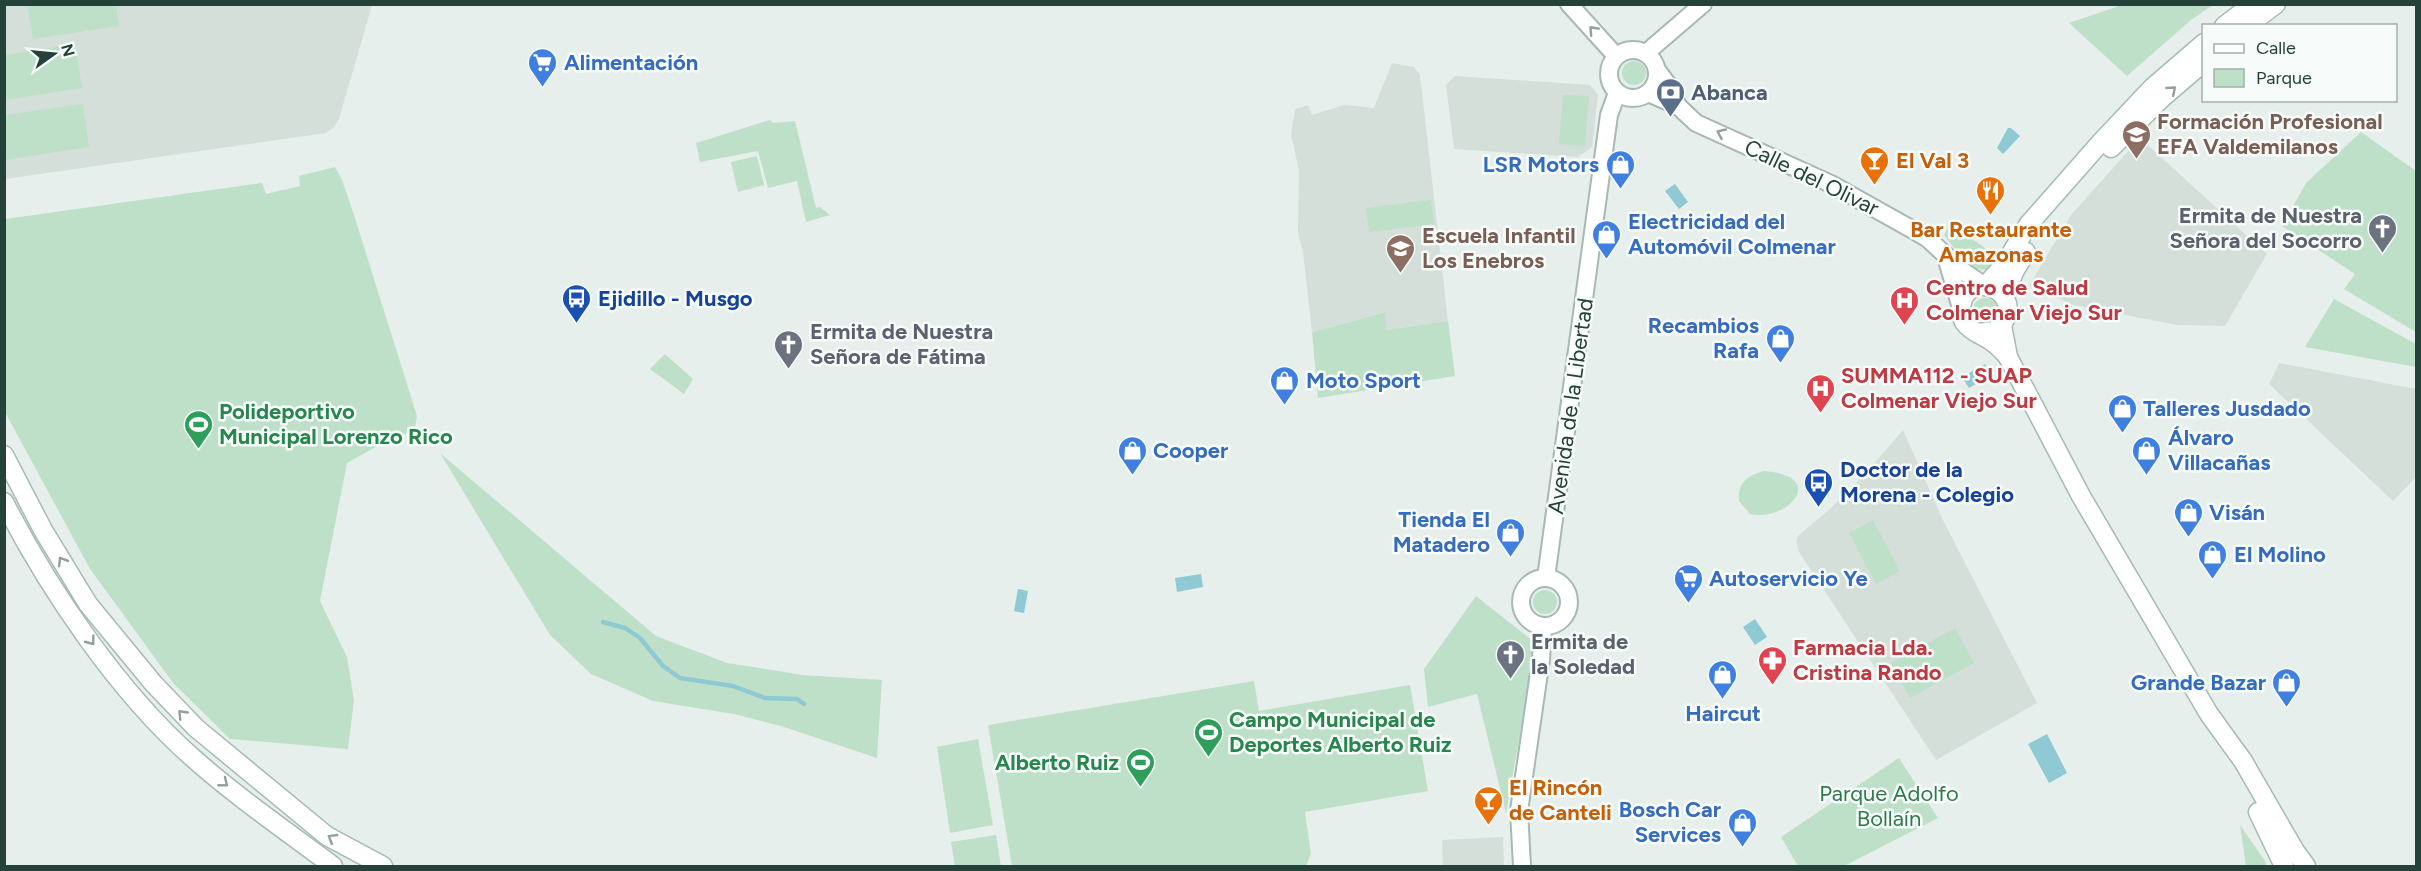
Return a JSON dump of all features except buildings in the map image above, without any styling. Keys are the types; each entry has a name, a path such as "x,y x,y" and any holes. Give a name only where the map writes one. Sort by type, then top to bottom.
{"main road":[{"path":"2227,24 2253,4"},
{"path":"2250,24 2276,4"},
{"path":"1985,286 2005,264 2028,225 2101,142 2153,87 2202,45"},
{"path":"2004,297 2015,270 2040,230 2109,150 2162,98 2202,64"},
{"path":"1978,333 1987,333 2002,325 2007,317 2008,308 2004,297 1999,291 1985,286 1978,287 1966,295 1961,308 1965,323 2008,357"},
{"path":"2002,325 2008,357 2081,496 2209,714 2243,761 2306,867"},
{"path":"4,455 43,530 88,604 153,683 196,728 327,836 383,867"},
{"path":"4,502 72,616 139,704 192,757 333,867"},
{"path":"2209,714 2232,767 2268,829 2284,867"}],"street":[{"path":"1569,4 1616,56"},
{"path":"1646,53 1703,4"},
{"path":"1630,49 1646,53 1651,57 1657,70 1656,82 1643,96 1630,98 1617,93 1612,87 1608,74 1609,67 1616,56 1630,49"},
{"name":"Calle del Olivar","path":"1657,70 1669,86 1678,106"},
{"name":"Avenida de la Libertad","path":"1546,578 1609,115 1617,93"},
{"name":"Calle del Olivar","path":"1648,93 1678,106 1696,123 1831,184 1914,230 1964,272 1985,286"},
{"path":"1944,254 1961,308"},
{"path":"1546,578 1563,586 1569,598 1569,605 1560,621 1543,626 1534,624 1527,618 1522,609 1521,599 1525,589 1532,582 1546,578"},
{"path":"1522,867 1519,811 1541,659 1543,626"}],"shaded area":[{"path":"4,5 372,5 339,119 326,133 5,179"},
{"path":"1392,63 1414,67 1420,75 1448,321 1387,330 1384,312 1312,332 1303,252 1298,234 1299,171 1291,134 1295,109 1308,105 1312,115 1344,105 1374,108"},
{"path":"1455,76 1590,85 1598,95 1592,147 1578,157 1454,149 1446,85"},
{"path":"2140,138 2267,254 2225,326 2177,325 2074,305 2029,286 2071,215"},
{"path":"2279,363 2416,389 2416,477 2393,501 2269,384"},
{"path":"1903,430 1942,518 2037,703 1936,760 1799,552 1796,542 1799,535 1829,510 1864,475"},
{"path":"1503,837 1504,866 1443,866 1442,840"}],"green space":[{"path":"2163,4 2213,5 2191,20 2127,76 2069,23 2122,5 2156,6"},
{"path":"27,5 116,5 119,26 33,39"},
{"path":"75,44 82,88 5,100 5,55"},
{"path":"1629,61 1639,61 1646,68 1646,78 1639,85 1629,85 1622,78 1622,68"},
{"path":"1563,95 1589,96 1585,146 1559,144"},
{"path":"83,104 89,147 5,160 5,115"},
{"path":"770,120 773,123 795,121 816,208 820,207 830,215 806,222 797,181 768,188 758,151 700,162 696,143"},
{"path":"2361,132 2416,171 2416,332 2344,289 2355,274 2282,226 2306,183"},
{"path":"757,156 764,185 738,192 731,162"},
{"name":"Polideportivo Municipal Lorenzo Rico","path":"335,167 354,215 417,416 415,427 404,435 397,435 347,463 320,601 347,657 354,701 348,749 230,739 174,684 90,569 5,412 5,219 262,183 266,194 300,186 299,176"},
{"path":"1431,200 1434,224 1369,232 1366,208"},
{"path":"1950,224 2001,259 1994,272 1969,267 1944,235"},
{"path":"1985,298 1994,301 1997,310 1994,319 1985,322 1976,319 1973,310 1976,301"},
{"path":"2334,299 2416,344 2416,367 2305,347"},
{"path":"1385,312 1387,330 1448,321 1455,376 1318,398 1312,332"},
{"path":"665,354 693,379 684,394 650,369"},
{"path":"440,453 656,636 727,663 803,675 882,680 877,758 781,726 734,714 653,701 591,674 550,635"},
{"path":"1764,471 1784,475 1795,481 1798,489 1796,497 1777,511 1764,515 1750,514 1739,501 1740,489 1742,484 1753,475"},
{"path":"1873,520 1900,571 1876,584 1849,533"},
{"path":"1545,590 1550,591 1556,597 1556,607 1550,613 1545,614 1540,613 1534,607 1533,602 1534,597 1540,591"},
{"path":"1476,596 1533,641 1527,693 1506,813 1477,694 1428,707 1424,669"},
{"path":"1955,628 1974,663 1910,698 1891,663"},
{"name":"Alberto Ruiz","path":"1254,681 1259,711 1410,685 1428,791 1305,812 1311,854 1306,866 1012,866 988,725"},
{"path":"978,739 993,825 950,833 937,747"},
{"name":"Parque Adolfo Bollaín","path":"1899,758 1938,818 1844,866 1798,866 1781,837"},
{"path":"2240,825 2265,861 2266,866 2246,866"},
{"path":"996,835 1001,866 955,866 951,842"}],"water":[{"path":"2008,128 2020,136 2003,154 1997,148"},
{"path":"1675,184 1688,202 1679,209 1665,191"},
{"path":"1985,364 1991,375 1969,388 1962,377"},
{"path":"1201,574 1203,587 1177,592 1175,578"},
{"path":"1018,589 1028,591 1024,613 1014,611"},
{"path":"1755,619 1767,637 1755,645 1743,627"},
{"path":"2047,734 2067,773 2049,783 2028,744"}],"waterway":[{"path":"603,622 625,628 640,638 663,666 680,678 733,686 765,698 797,699 804,704"}],"place":[{"name":"Alimentación","path":"543,88"},
{"name":"Abanca","path":"1670,118"},
{"name":"Formación Profesional EFA Valdemilanos","path":"2136,160"},
{"name":"El Val 3","path":"1875,186"},
{"name":"LSR Motors","path":"1620,190"},
{"name":"Bar Restaurante Amazonas","path":"1991,216"},
{"name":"Ermita de Nuestra Señora del Socorro","path":"2383,254"},
{"name":"Electricidad del Automóvil Colmenar","path":"1607,260"},
{"name":"Escuela Infantil Los Enebros","path":"1401,274"},
{"name":"Ejidillo - Musgo","path":"577,324"},
{"name":"Centro de Salud Colmenar Viejo Sur","path":"1905,326"},
{"name":"Recambios Rafa","path":"1780,364"},
{"name":"Ermita de Nuestra Señora de Fátima","path":"789,370"},
{"name":"Moto Sport","path":"1285,406"},
{"name":"SUMMA112 - SUAP Colmenar Viejo Sur","path":"1820,414"},
{"name":"Talleres Jusdado","path":"2122,434"},
{"name":"Polideportivo Municipal Lorenzo Rico","path":"198,450"},
{"name":"Cooper","path":"1132,476"},
{"name":"Álvaro Villacañas","path":"2147,476"},
{"name":"Doctor de la Morena - Colegio","path":"1819,508"},
{"name":"Visán","path":"2188,538"},
{"name":"Tienda El Matadero","path":"1511,558"},
{"name":"El Molino","path":"2213,580"},
{"name":"Autoservicio Ye","path":"1688,604"},
{"name":"Ermita de la Soledad","path":"1510,680"},
{"name":"Farmacia Lda. Cristina Rando","path":"1772,686"},
{"name":"Haircut","path":"1723,700"},
{"name":"Grande Bazar","path":"2287,708"},
{"name":"Campo Municipal de Deportes Alberto Ruiz","path":"1208,758"},
{"name":"Alberto Ruiz","path":"1140,788"},
{"name":"El Rincón de Canteli","path":"1488,826"},
{"name":"Bosch Car Services","path":"1742,848"}]}
